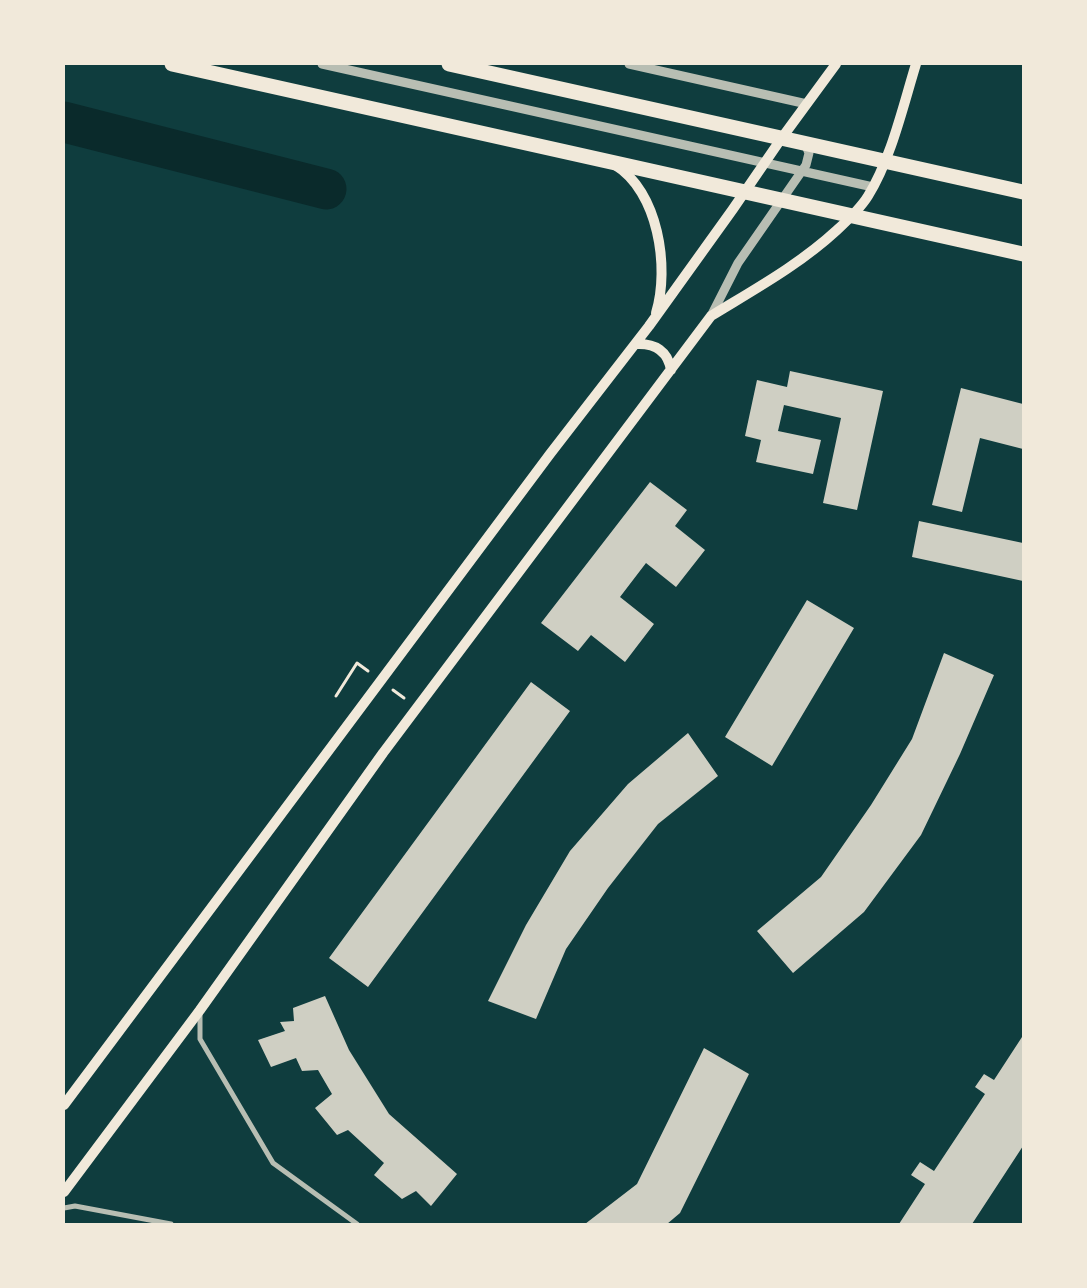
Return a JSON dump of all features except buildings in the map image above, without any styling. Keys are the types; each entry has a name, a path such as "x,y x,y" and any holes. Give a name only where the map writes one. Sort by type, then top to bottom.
{"highway":[{"path":"172,64 1023,254"},
{"path":"449,64 1023,192"}],"main road":[{"path":"64,1105 550,454 636,344 836,64"},
{"path":"64,1192 200,1010 383,753 711,316 788,269 817,248 854,213 868,196 886,157 916,64"},
{"path":"603,158 621,168 633,181 643,194 653,214 658,236 660,260 659,302 654,319"},
{"path":"636,344 649,344 660,349 668,358 671,370"}],"street":[{"path":"180,64 854,213"},
{"path":"322,64 873,186"},
{"path":"478,64 786,133 799,138 807,147 808,159 803,171 738,263 711,316"},
{"path":"629,64 806,104"},
{"path":"200,1010 200,1039 273,1163 357,1224"},
{"path":"64,1208 75,1206 170,1224"}],"waterway":[{"path":"64,122 326,189"}]}
